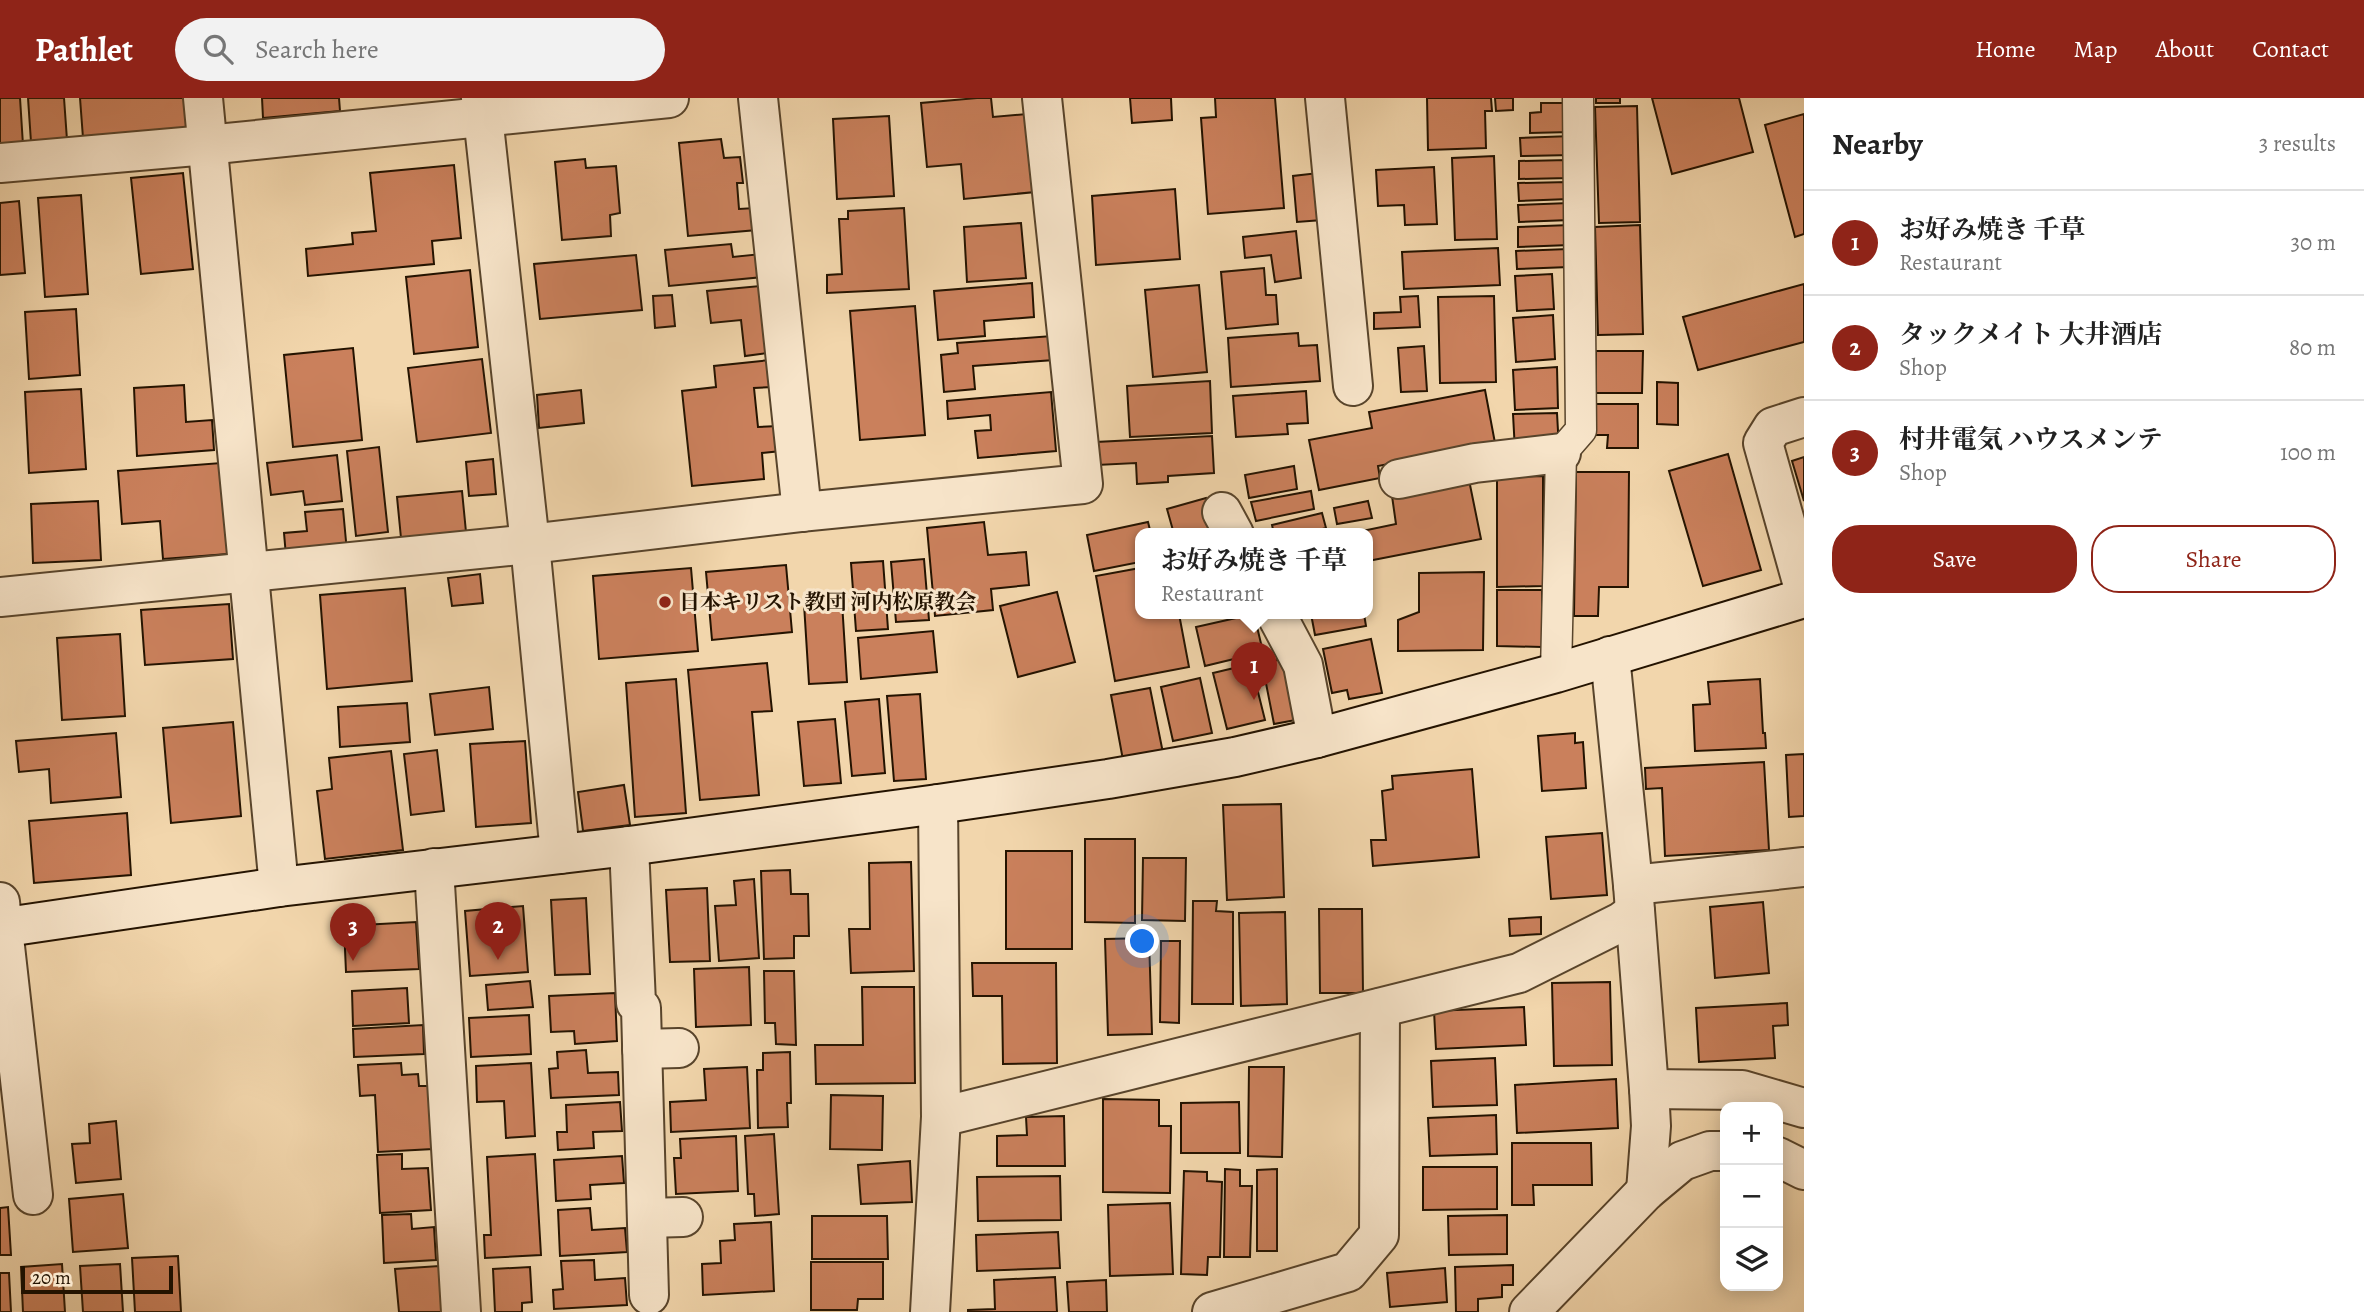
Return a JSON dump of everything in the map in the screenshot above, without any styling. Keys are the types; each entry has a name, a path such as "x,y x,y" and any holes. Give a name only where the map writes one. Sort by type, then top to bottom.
{"street":[{"path":"203,98 279,887"},
{"path":"0,163 207,145 482,107 669,98"},
{"path":"758,98 802,512"},
{"path":"0,597 530,544 802,512 1083,484 1042,98"},
{"path":"1325,98 1353,386"},
{"path":"482,107 530,544 560,854"},
{"path":"1804,417 1773,427 1763,443 1804,589"},
{"path":"1399,479 1475,463 1561,453"},
{"path":"33,1195 1,919 629,846 1108,779 1235,757 1317,738 1556,673 1804,598"},
{"path":"1279,619 1303,665 1317,738"},
{"path":"1610,656 1634,898 1649,1089 1651,1126 1646,1191"},
{"path":"930,1312 941,1117 938,803"},
{"path":"629,846 636,1003 661,1048 665,1217 649,1295"},
{"path":"1634,898 1804,867"},
{"path":"434,868 461,1312"},
{"path":"941,1117 1519,972 1621,922 1634,898"},
{"path":"1212,1312 1349,1272 1379,1235 1380,1009"},
{"path":"1649,1089 1742,1090 1804,1108"},
{"path":"1529,1312 1646,1191 1682,1161 1710,1151 1720,1151"},
{"path":"1783,1160 1804,1170"}],"lane":[{"path":"1556,673 1561,453 1581,430 1578,98"}],"building":[{"path":"0,98 20,98 23,145 0,147"},
{"path":"28,98 64,98 67,140 31,142"},
{"path":"80,98 186,98 189,129 83,138"},
{"path":"262,98 339,98 340,111 263,118"},
{"path":"991,98 993,117 1027,114 1035,192 964,199 961,164 927,167 921,103"},
{"path":"1130,98 1171,98 1172,120 1132,123"},
{"path":"1215,98 1275,98 1284,208 1208,214 1201,118 1216,117"},
{"path":"1427,98 1491,98 1492,111 1485,111 1486,148 1428,150"},
{"path":"1495,98 1513,98 1513,110 1496,111"},
{"path":"1596,98 1620,98 1620,103 1596,103"},
{"path":"1652,98 1739,98 1753,152 1672,174"},
{"path":"1541,103 1571,103 1571,132 1530,133 1530,113 1541,112"},
{"path":"1637,106 1640,222 1599,223 1595,107"},
{"path":"1804,114 1804,234 1795,237 1765,125"},
{"path":"889,116 894,196 837,199 833,119"},
{"path":"1572,136 1572,155 1521,156 1520,138"},
{"path":"721,139 724,158 740,157 743,183 737,183 739,209 755,208 757,230 688,236 679,143"},
{"path":"1494,156 1497,239 1455,240 1452,158"},
{"path":"585,159 586,168 616,166 620,213 610,215 611,236 562,240 555,162"},
{"path":"1568,160 1569,178 1519,179 1519,161"},
{"path":"454,165 461,238 432,241 434,264 308,276 306,249 353,244 352,233 376,231 370,173"},
{"path":"1434,167 1437,224 1405,225 1404,205 1378,206 1376,170"},
{"path":"183,173 193,269 141,274 131,178"},
{"path":"1318,173 1322,220 1297,222 1293,176"},
{"path":"1569,182 1569,199 1519,201 1518,183"},
{"path":"1175,189 1180,259 1096,265 1092,196"},
{"path":"81,195 88,294 45,297 38,198"},
{"path":"19,201 25,273 0,275 0,203"},
{"path":"1569,203 1570,220 1519,222 1518,205"},
{"path":"904,208 909,289 827,293 827,275 842,274 839,219 848,219 848,211"},
{"path":"1021,223 1026,278 967,282 964,227"},
{"path":"1570,225 1570,245 1518,247 1518,227"},
{"path":"1640,225 1643,334 1598,335 1595,227"},
{"path":"1296,231 1301,278 1275,282 1271,255 1245,258 1243,237"},
{"path":"731,244 733,257 761,254 763,277 669,286 665,250"},
{"path":"1498,248 1500,285 1404,289 1402,252"},
{"path":"1568,249 1569,267 1517,269 1516,251"},
{"path":"636,255 642,310 540,319 534,264"},
{"path":"1264,268 1266,295 1276,295 1278,324 1226,329 1221,272"},
{"path":"470,270 478,347 414,354 406,277"},
{"path":"1552,274 1554,309 1517,311 1515,276"},
{"path":"1032,283 1034,317 984,321 985,336 938,340 934,291"},
{"path":"1804,284 1804,342 1698,370 1683,317"},
{"path":"1199,285 1207,372 1153,377 1145,290"},
{"path":"760,286 767,353 745,356 741,320 711,323 707,291"},
{"path":"672,295 675,326 655,328 653,296"},
{"path":"1418,296 1420,327 1374,329 1374,313 1401,312 1400,297"},
{"path":"1494,296 1496,382 1440,383 1438,297"},
{"path":"915,306 925,435 860,440 850,311"},
{"path":"76,309 80,375 29,379 25,312"},
{"path":"1553,315 1555,359 1516,362 1513,318"},
{"path":"1298,333 1299,346 1317,345 1320,381 1231,387 1228,338"},
{"path":"1052,336 1054,360 973,366 975,389 944,392 941,355 958,353 957,343"},
{"path":"1424,346 1427,391 1401,392 1398,348"},
{"path":"353,348 362,440 293,447 284,355"},
{"path":"1596,351 1643,351 1642,393 1596,393"},
{"path":"482,359 491,433 417,442 408,368"},
{"path":"770,360 773,387 754,388 758,427 778,426 781,451 762,453 764,479 692,486 682,391 716,387 714,366"},
{"path":"1557,367 1558,408 1515,410 1513,370"},
{"path":"1210,381 1212,433 1130,437 1127,386"},
{"path":"1657,382 1678,383 1678,425 1657,424"},
{"path":"184,385 186,422 212,420 214,450 137,456 134,388"},
{"path":"81,389 86,469 29,473 25,392"},
{"path":"581,390 584,423 539,428 537,395"},
{"path":"1485,390 1495,443 1378,466 1380,478 1319,490 1309,440 1372,428 1369,412"},
{"path":"1306,391 1308,423 1287,424 1288,434 1236,437 1233,396"},
{"path":"1051,392 1056,451 978,458 975,431 991,430 990,415 948,419 947,401"},
{"path":"1596,404 1638,404 1638,448 1607,448 1608,435 1596,435"},
{"path":"1557,413 1559,449 1515,451 1513,414"},
{"path":"1212,436 1214,473 1168,476 1168,482 1137,484 1136,463 1097,465 1096,442"},
{"path":"379,447 388,532 356,536 347,451"},
{"path":"1728,454 1761,570 1703,586 1669,471"},
{"path":"337,455 342,501 305,505 303,491 271,495 267,463"},
{"path":"1804,457 1804,501 1792,461"},
{"path":"493,459 496,494 469,496 466,462"},
{"path":"221,463 228,554 163,559 160,521 122,524 118,471"},
{"path":"1294,466 1297,489 1249,498 1245,475"},
{"path":"1576,472 1629,472 1628,587 1599,587 1598,616 1574,616"},
{"path":"1543,476 1543,586 1497,587 1497,477"},
{"path":"1469,480 1481,539 1373,560 1373,529 1396,524 1392,496"},
{"path":"462,491 466,532 401,538 397,497"},
{"path":"1311,491 1314,509 1256,521 1251,502"},
{"path":"1206,498 1214,528 1172,528 1167,509"},
{"path":"98,501 101,560 33,563 31,504"},
{"path":"1368,501 1372,518 1337,524 1334,508"},
{"path":"343,509 347,552 286,556 284,533 307,531 305,512"},
{"path":"1322,513 1326,528 1273,528 1272,525"},
{"path":"984,522 988,555 1026,552 1029,585 991,589 993,610 935,616 927,528"},
{"path":"1148,522 1150,528 1135,528 1135,563 1094,571 1087,535"},
{"path":"924,559 929,620 896,622 891,562"},
{"path":"883,561 888,629 856,631 851,563"},
{"path":"786,565 792,632 712,640 706,572"},
{"path":"691,568 698,651 599,659 593,576"},
{"path":"1135,569 1135,619 1180,619 1189,667 1115,681 1096,576"},
{"path":"1484,572 1483,650 1398,651 1398,620 1419,612 1419,573"},
{"path":"480,574 483,603 452,606 448,578"},
{"path":"405,588 412,681 327,689 320,595"},
{"path":"1497,590 1542,590 1542,647 1497,646"},
{"path":"1057,592 1075,662 1018,677 1000,606"},
{"path":"842,602 847,682 809,684 804,604"},
{"path":"229,604 233,659 145,665 141,610"},
{"path":"1232,619 1255,619 1263,652 1205,666 1196,627"},
{"path":"1312,619 1365,619 1366,626 1315,635"},
{"path":"933,631 937,672 861,679 858,638"},
{"path":"120,634 125,716 62,720 57,638"},
{"path":"1371,639 1382,693 1349,699 1347,690 1332,693 1323,649"},
{"path":"1288,658 1301,719 1274,724 1262,663"},
{"path":"767,663 772,711 752,712 759,795 700,800 688,670"},
{"path":"1251,664 1265,720 1227,729 1213,673"},
{"path":"1200,678 1212,733 1173,741 1161,687"},
{"path":"676,679 686,813 635,817 626,683"},
{"path":"1760,679 1766,748 1695,751 1693,705 1710,704 1708,682"},
{"path":"489,687 493,729 435,735 430,694"},
{"path":"1150,688 1163,753 1123,760 1111,695"},
{"path":"920,694 926,779 894,781 887,696"},
{"path":"879,699 885,773 852,776 845,702"},
{"path":"407,703 410,742 340,747 338,707"},
{"path":"835,719 841,783 804,786 798,722"},
{"path":"233,722 241,816 171,823 163,728"},
{"path":"116,733 121,797 51,803 49,769 19,772 16,741"},
{"path":"1575,733 1575,743 1583,742 1586,788 1542,791 1538,736"},
{"path":"525,741 531,823 476,827 470,744"},
{"path":"437,750 444,811 411,815 404,754"},
{"path":"391,751 403,850 325,859 317,791 332,789 329,758"},
{"path":"1804,754 1804,816 1789,817 1786,755"},
{"path":"1764,762 1769,850 1665,856 1662,788 1646,789 1645,768"},
{"path":"1472,769 1479,857 1373,866 1371,840 1386,840 1382,791 1393,789 1392,776"},
{"path":"624,785 630,825 583,831 578,792"},
{"path":"1281,804 1284,897 1227,900 1223,805"},
{"path":"127,813 131,875 34,883 29,821"},
{"path":"1602,833 1607,895 1551,899 1546,837"},
{"path":"1085,839 1135,839 1135,923 1085,922"},
{"path":"1006,851 1072,851 1072,949 1006,949"},
{"path":"1143,858 1186,858 1185,921 1142,920"},
{"path":"911,862 914,971 851,973 849,929 870,929 869,863"},
{"path":"790,870 791,894 808,894 809,936 794,936 794,958 764,959 761,871"},
{"path":"754,879 759,958 719,961 715,906 736,905 734,881"},
{"path":"707,888 710,961 670,962 666,890"},
{"path":"586,898 590,974 555,975 551,900"},
{"path":"1193,901 1217,901 1216,911 1233,912 1233,1004 1192,1004"},
{"path":"1763,902 1769,973 1715,978 1710,907"},
{"path":"523,906 528,972 470,976 465,911"},
{"path":"1319,909 1362,909 1363,993 1320,993"},
{"path":"1285,912 1287,1004 1241,1006 1239,913"},
{"path":"1541,917 1541,934 1510,936 1509,919"},
{"path":"416,922 419,969 346,972 344,926"},
{"path":"1149,938 1152,1034 1108,1035 1105,939"},
{"path":"1161,941 1180,941 1179,1023 1160,1022"},
{"path":"972,963 1056,963 1057,1063 1003,1064 1002,996 973,996"},
{"path":"749,967 751,1025 696,1027 694,969"},
{"path":"764,971 794,971 796,1045 776,1044 775,1023 765,1023"},
{"path":"530,981 533,1007 488,1010 486,985"},
{"path":"1610,982 1612,1065 1554,1066 1552,983"},
{"path":"862,987 914,987 915,1083 816,1084 815,1045 863,1045"},
{"path":"407,988 409,1023 353,1026 352,991"},
{"path":"615,993 617,1041 575,1044 574,1031 551,1032 549,996"},
{"path":"1787,1003 1788,1025 1773,1026 1775,1058 1699,1062 1696,1008"},
{"path":"1524,1007 1526,1045 1436,1049 1434,1011"},
{"path":"529,1015 531,1054 471,1057 469,1018"},
{"path":"423,1025 424,1054 354,1057 353,1029"},
{"path":"586,1050 588,1073 618,1072 619,1095 551,1098 549,1069 558,1068 557,1052"},
{"path":"790,1052 791,1103 787,1103 788,1127 758,1128 757,1070 763,1070 763,1053"},
{"path":"1495,1058 1497,1105 1433,1107 1431,1061"},
{"path":"401,1063 402,1075 418,1074 419,1086 429,1086 433,1149 378,1152 375,1095 360,1096 358,1065"},
{"path":"531,1063 535,1136 506,1138 504,1101 477,1102 476,1066"},
{"path":"747,1067 750,1128 671,1132 670,1102 706,1100 704,1069"},
{"path":"1249,1067 1284,1067 1282,1157 1248,1156"},
{"path":"1616,1079 1618,1128 1517,1133 1515,1085"},
{"path":"831,1095 883,1096 882,1150 830,1149"},
{"path":"1103,1099 1159,1100 1159,1126 1171,1126 1170,1193 1103,1192"},
{"path":"620,1102 622,1131 593,1132 594,1148 558,1150 557,1132 567,1132 566,1105"},
{"path":"1239,1102 1240,1153 1181,1153 1181,1103"},
{"path":"1496,1115 1497,1154 1430,1156 1428,1118"},
{"path":"1064,1116 1065,1166 997,1166 997,1136 1027,1135 1026,1117"},
{"path":"116,1121 121,1179 76,1183 72,1144 90,1143 89,1124"},
{"path":"774,1134 779,1214 755,1216 754,1194 748,1194 745,1136"},
{"path":"736,1136 738,1191 676,1194 674,1158 681,1158 680,1139"},
{"path":"1512,1143 1591,1143 1592,1185 1533,1185 1534,1205 1512,1205"},
{"path":"402,1154 402,1169 428,1168 431,1210 380,1213 377,1155"},
{"path":"535,1154 541,1255 485,1258 484,1235 491,1235 487,1157"},
{"path":"622,1156 624,1183 590,1185 591,1199 556,1201 554,1160"},
{"path":"910,1161 912,1202 861,1204 858,1165"},
{"path":"1423,1167 1497,1167 1497,1209 1423,1210"},
{"path":"1225,1169 1240,1170 1240,1186 1252,1186 1250,1257 1224,1257"},
{"path":"1277,1169 1277,1251 1257,1251 1257,1170"},
{"path":"1184,1171 1207,1172 1207,1181 1222,1182 1220,1257 1208,1257 1207,1275 1181,1274"},
{"path":"1060,1176 1061,1220 978,1221 977,1177"},
{"path":"123,1194 128,1248 73,1252 69,1199"},
{"path":"1170,1203 1173,1274 1110,1276 1108,1205"},
{"path":"8,1207 11,1255 0,1255 0,1208"},
{"path":"590,1208 592,1230 625,1228 627,1252 560,1256 558,1210"},
{"path":"411,1214 412,1229 434,1227 436,1260 384,1263 382,1215"},
{"path":"1507,1215 1507,1254 1449,1255 1448,1216"},
{"path":"812,1216 887,1216 888,1259 812,1259"},
{"path":"771,1222 774,1291 703,1295 702,1264 721,1263 720,1241 735,1240 734,1224"},
{"path":"1058,1232 1060,1268 977,1271 976,1235"},
{"path":"178,1256 181,1312 135,1312 132,1258"},
{"path":"594,1260 595,1280 625,1278 627,1305 554,1309 553,1290 563,1289 561,1261"},
{"path":"811,1262 883,1262 883,1299 858,1299 857,1310 811,1310"},
{"path":"62,1264 65,1312 23,1312 21,1267"},
{"path":"120,1264 123,1312 83,1312 80,1266"},
{"path":"1513,1265 1513,1285 1502,1285 1502,1297 1478,1299 1478,1312 1456,1312 1455,1267"},
{"path":"439,1266 442,1312 399,1312 395,1269"},
{"path":"530,1267 532,1302 522,1303 522,1312 495,1312 493,1269"},
{"path":"1445,1268 1447,1302 1390,1307 1387,1273"},
{"path":"0,1273 9,1273 11,1312 0,1312"},
{"path":"1055,1277 1057,1312 968,1312 995,1309 994,1280"},
{"path":"1106,1280 1107,1312 1069,1312 1067,1282"}],"place":[{"name":"日本キリスト教団 河内松原教会","path":"665,602"},
{"name":"お好み焼き 千草","path":"1254,700"},
{"name":"タックメイト 大井酒店","path":"498,960"},
{"name":"村井電気 ハウスメンテ","path":"353,961"}]}
